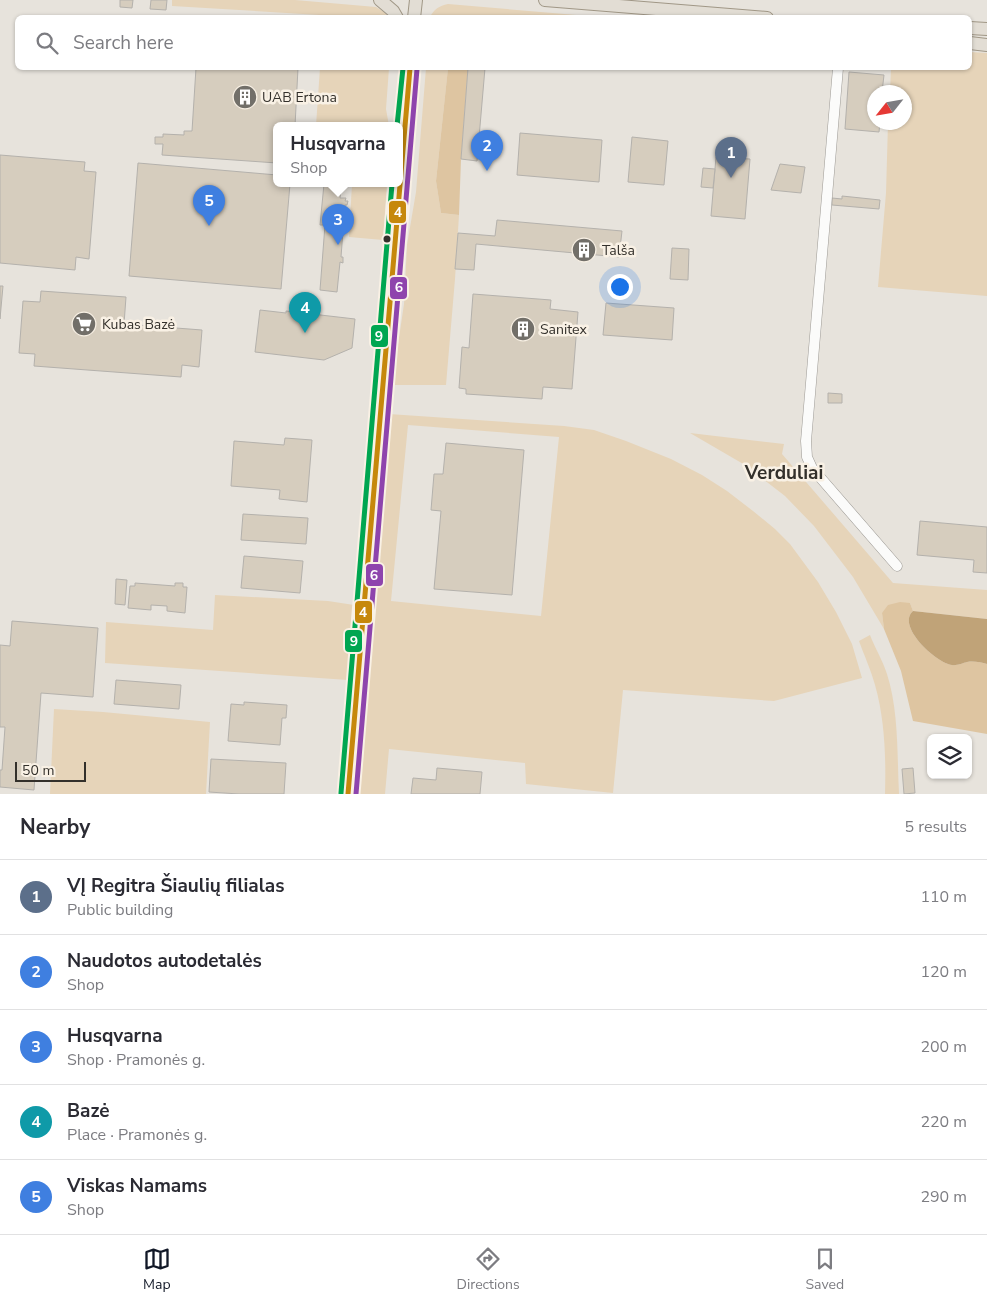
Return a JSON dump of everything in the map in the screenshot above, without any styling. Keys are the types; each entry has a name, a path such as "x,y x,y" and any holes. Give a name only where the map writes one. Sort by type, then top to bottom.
{"main road":[{"path":"380,0 395,15"},
{"path":"414,15 416,0"},
{"path":"545,0 730,15"},
{"path":"972,28 987,30"},
{"path":"972,43 987,45"},
{"path":"403,149 410,70"},
{"path":"348,794 400,187"}],"street":[{"path":"838,70 806,441 807,457 812,468 897,566"}],"shaded area":[{"path":"172,0 295,0 376,7 387,15 320,15 172,6"},
{"path":"448,4 577,15 431,15 437,8"},
{"path":"972,52 987,53 987,296 878,287 886,193 888,130 912,130 912,85 890,85 891,70 972,70"},
{"path":"320,70 389,70 386,109 388,122 316,122"},
{"path":"426,70 448,70 436,181 441,213 459,215 446,385 392,385 404,304 407,245 416,192"},
{"path":"448,70 468,70 459,215 441,213 436,181"},
{"path":"352,187 387,187 383,240 349,237"},
{"path":"389,414 564,426 594,430 671,459 702,475 753,511 790,544 818,582 836,612 852,644 862,678 774,701 623,690 613,793 526,784 525,763 389,749 385,794 358,794","holes":["408,425 559,437 541,616 391,601"]},
{"path":"690,433 784,444 782,454 893,583 987,590 987,619 913,611 910,603 882,613 884,629 853,577 814,526 785,496 745,465"},
{"path":"215,595 328,601 354,605 348,680 105,663 106,622 213,630"},
{"path":"900,602 910,603 913,611 909,618 914,634 920,643 937,658 952,665 967,662 987,664 987,734 913,721 901,671 884,629 882,613 888,605"},
{"path":"913,611 987,619 987,664 967,662 952,665 937,658 920,643 914,634 909,618"},
{"path":"870,635 885,669 894,703 899,794 885,794 885,753 881,712 873,679 859,641"},
{"path":"54,709 210,722 206,794 50,794"}],"building":[{"path":"120,0 133,0 132,8 120,7"},
{"path":"151,0 167,0 166,10 150,9"},
{"name":"UAB Ertona","path":"196,70 298,70 295,122 273,122 273,163 162,155 163,144 155,144 155,137 163,137 163,134 184,135 184,131 192,131"},
{"path":"468,70 485,70 477,161 461,159"},
{"path":"849,72 884,75 883,85 867,85 867,130 879,130 879,132 845,129"},
{"path":"520,133 602,140 599,182 517,175"},
{"path":"632,137 668,141 664,185 628,182"},
{"path":"0,155 85,162 84,171 96,172 89,259 76,257 75,270 0,263"},
{"path":"716,157 750,159 745,219 711,216"},
{"path":"138,163 273,175 273,187 290,187 281,289 129,276"},
{"path":"780,164 805,167 801,193 771,190"},
{"path":"703,168 715,169 713,188 701,187"},
{"path":"324,187 342,187 340,198 346,198 345,201 348,201 345,208 340,207 338,231 343,231 341,257 343,257 343,263 340,262 337,292 320,290 325,225 320,225"},
{"path":"842,196 880,200 879,209 832,205 832,198 842,199"},
{"name":"Talša","path":"497,220 622,231 619,257 476,244 474,270 455,269 458,233 495,236"},
{"path":"672,248 689,249 688,280 670,279"},
{"path":"0,286 3,286 0,319"},
{"path":"41,291 126,297 124,324 202,330 199,367 182,365 181,377 34,366 35,354 19,353 23,301 40,302"},
{"name":"Sanitex","path":"473,294 551,300 550,309 578,312 572,389 543,387 542,399 466,394 466,389 459,388 462,347 469,348"},
{"path":"606,303 674,308 672,340 603,335"},
{"path":"260,310 355,319 352,348 324,360 255,352"},
{"path":"828,393 842,394 842,403 828,403"},
{"path":"285,438 312,440 307,502 279,499 280,490 231,486 234,441 284,445"},
{"path":"446,443 524,450 512,595 434,589 441,511 431,510 434,474 443,474"},
{"path":"243,514 308,518 306,544 241,540"},
{"path":"920,521 987,527 987,573 973,572 974,560 917,555"},
{"path":"244,556 303,561 300,593 241,588"},
{"path":"116,579 127,580 125,605 115,604"},
{"path":"135,583 175,586 175,583 183,583 183,587 187,587 185,613 167,611 167,606 151,605 151,610 128,608 130,586 135,586"},
{"path":"12,621 98,628 93,697 41,693 34,790 0,787 5,727 0,727 0,645 10,646"},
{"path":"116,680 181,685 179,709 114,704"},
{"path":"244,702 287,705 286,718 282,718 280,745 228,741 231,704 244,705"},
{"path":"211,759 286,763 284,794 209,792"},
{"path":"437,768 482,772 480,794 411,794 413,778 436,780"},
{"path":"913,768 915,793 904,794 902,769"}],"transit line":[{"name":"9","path":"397,122 403,70"},
{"name":"4","path":"403,150 410,70"},
{"name":"6","path":"356,794 417,70"},
{"name":"9","path":"341,793 392,187"},
{"name":"4","path":"348,794 400,187"}],"place":[{"name":"UAB Ertona","path":"245,97"},
{"name":"Naudotos autodetalės","path":"487,171"},
{"name":"VĮ Regitra Šiaulių filialas","path":"731,178"},
{"name":"Viskas Namams","path":"209,226"},
{"name":"Husqvarna","path":"338,245"},
{"name":"Talša","path":"584,250"},
{"name":"Kubas Bazė","path":"84,324"},
{"name":"Sanitex","path":"523,329"},
{"name":"Bazė","path":"305,333"}],"district":[{"name":"Verduliai","path":"784,473"}]}
